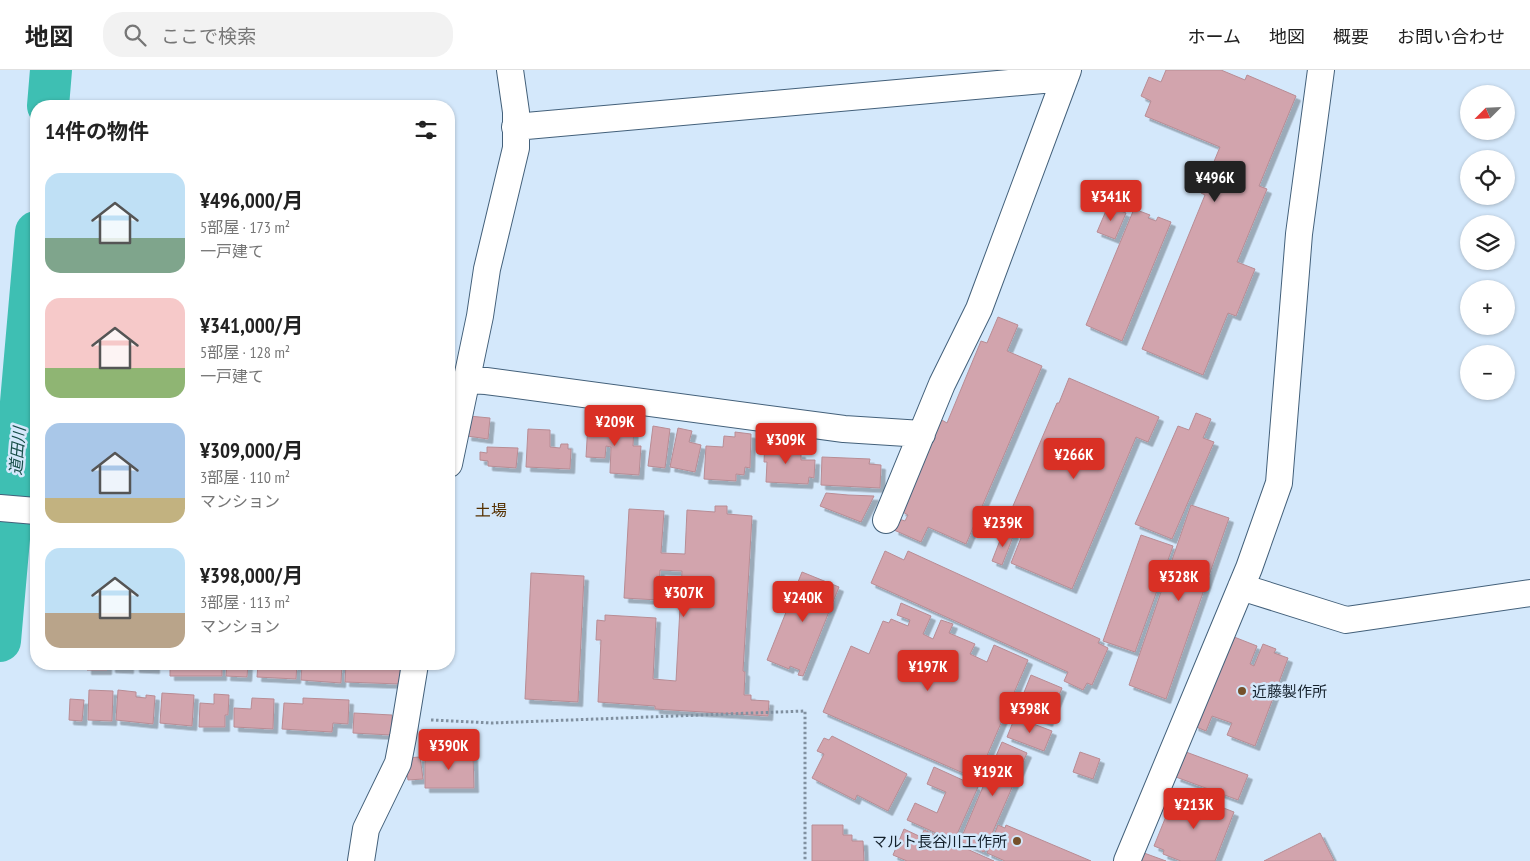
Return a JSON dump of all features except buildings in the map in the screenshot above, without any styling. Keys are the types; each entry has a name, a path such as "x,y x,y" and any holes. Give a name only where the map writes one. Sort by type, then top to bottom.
{"street":[{"path":"455,436 487,269 516,148 516,112 510,70"},
{"path":"1127,861 1249,568 1279,483 1299,234 1322,70"},
{"path":"516,127 1066,74 979,309 942,384 886,520"},
{"path":"467,380 496,382 844,429 922,434"},
{"path":"0,508 30,510"},
{"path":"1241,586 1346,620 1530,593"},
{"path":"361,861 366,829 398,763 414,670"}],"path":[{"path":"407,716 428,720 492,724 805,711 804,861"}],"waterway":[{"name":"道田川","path":"48,100 51,70"},
{"name":"道田川","path":"0,641 30,300"}],"place":[{"name":"近藤製作所","path":"1242,691"},
{"name":"マルト長谷川工作所","path":"1017,841"}],"district":[{"name":"土場","path":"491,510"}]}
